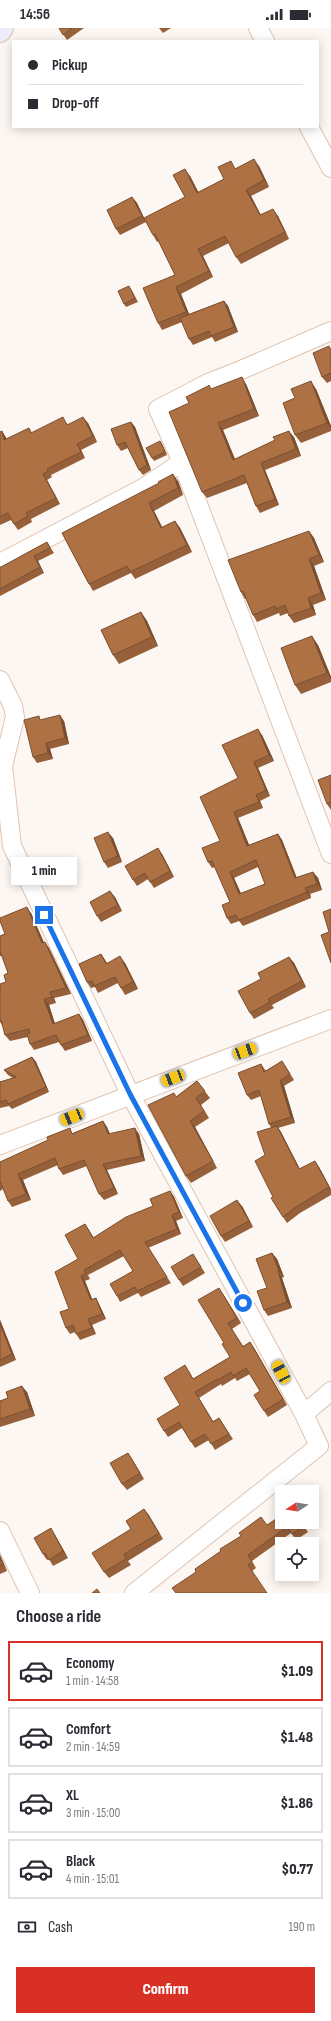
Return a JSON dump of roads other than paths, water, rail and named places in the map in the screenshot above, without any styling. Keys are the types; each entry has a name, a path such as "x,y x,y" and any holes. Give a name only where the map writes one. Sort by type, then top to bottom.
{"street":[{"path":"258,28 264,40"},
{"path":"310,128 331,168"},
{"path":"331,331 208,383 158,409 182,462 331,854"},
{"path":"0,563 143,488 182,462"},
{"path":"0,680 13,706 15,718 1,766 6,849 130,1094 304,1414 319,1446 134,1593"},
{"path":"0,1145 130,1094 331,1019"},
{"path":"304,1414 331,1391"},
{"path":"0,1531 30,1593"}]}
